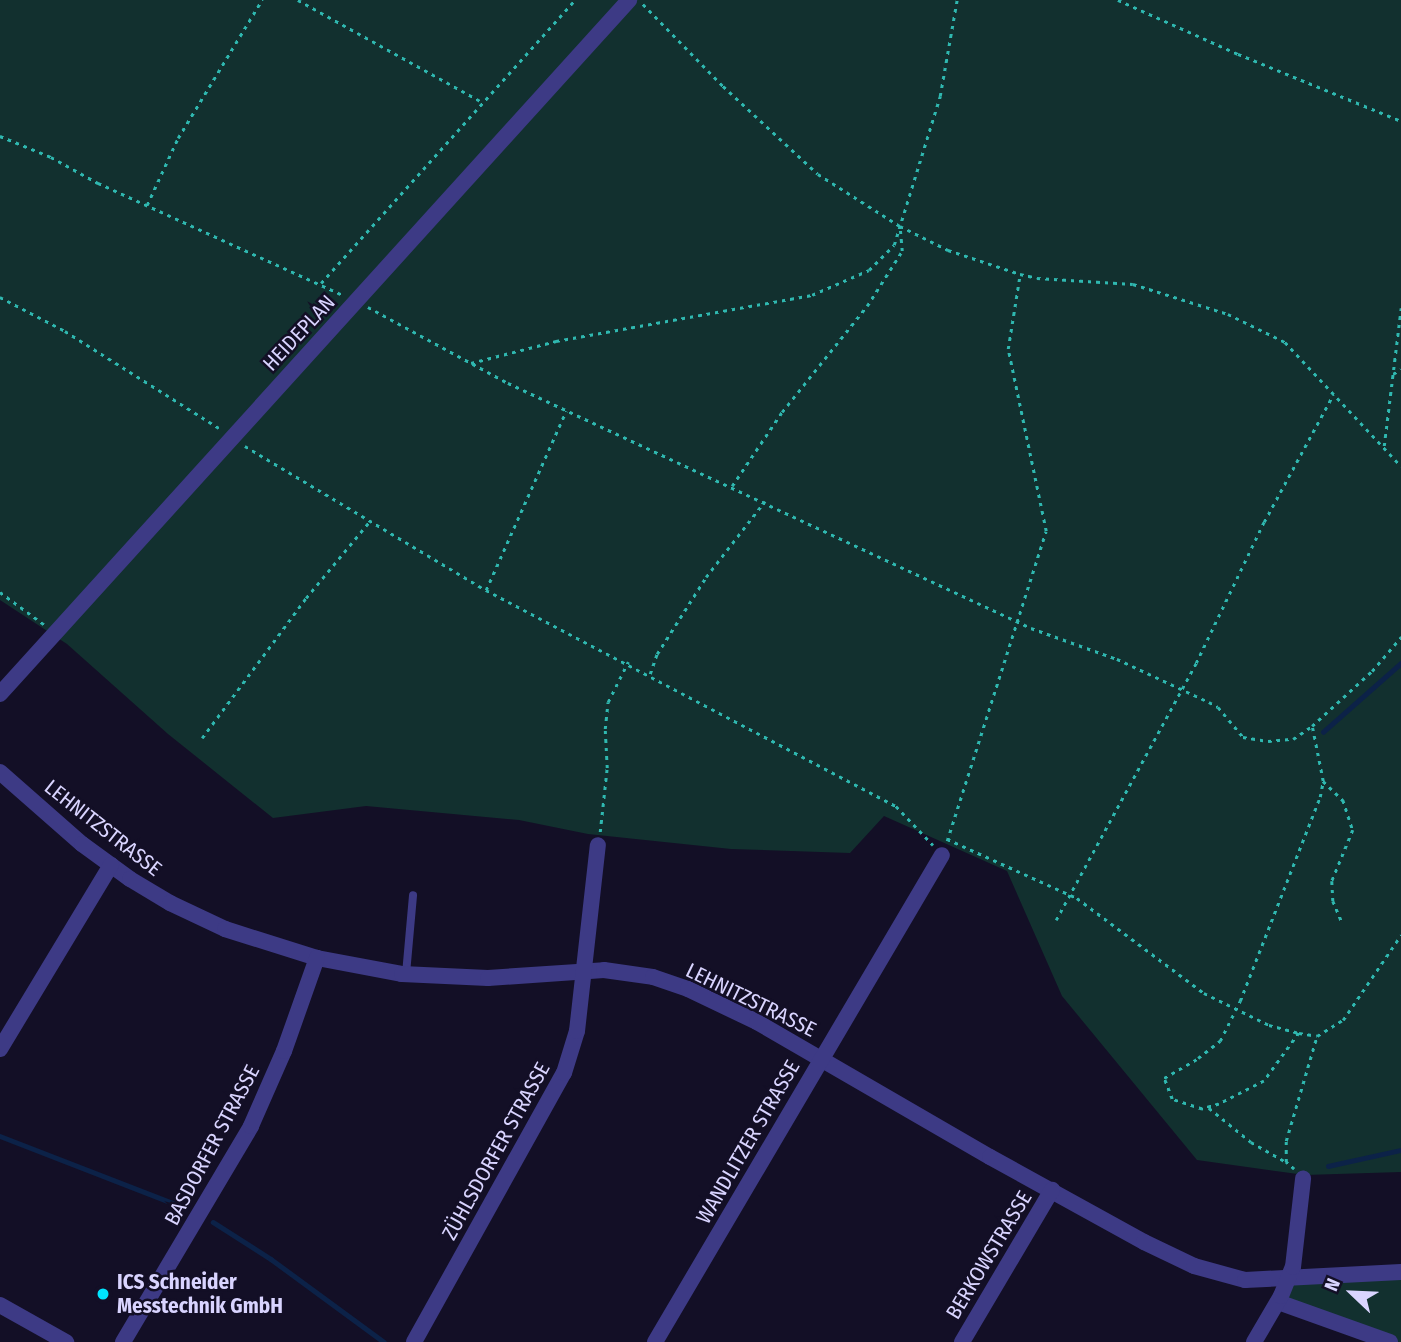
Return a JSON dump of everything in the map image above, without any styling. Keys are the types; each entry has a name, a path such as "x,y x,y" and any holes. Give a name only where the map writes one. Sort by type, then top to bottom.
{"street":[{"name":"HEIDEPLAN","path":"0,694 629,0"},
{"name":"LEHNITZSTRASSE","path":"0,772 111,865 149,891 200,918 253,938 317,958 406,974 488,978 585,970 637,972 688,989 757,1022 1144,1242 1194,1266 1245,1280 1401,1272"},
{"name":"ZÜHLSDORFER STRASSE","path":"414,1342 564,1073 577,1031 598,845"},
{"name":"WANDLITZER STRASSE","path":"655,1342 945,847"},
{"path":"0,1049 111,865"},
{"name":"BASDORFER STRASSE","path":"123,1342 251,1126 284,1051 317,958"},
{"path":"1254,1342 1278,1302 1297,1254 1303,1179"},
{"name":"BERKOWSTRASSE","path":"962,1342 1052,1190"},
{"path":"1278,1302 1390,1342"},
{"path":"0,1305 66,1342"}],"lane":[{"path":"406,974 413,895"}],"path":[{"path":"147,206 178,138 262,0"},
{"path":"298,0 482,102"},
{"path":"321,284 575,0"},
{"path":"639,0 723,86 818,174 900,226 948,250 1020,274 1037,278 1133,284 1228,314 1285,342 1401,466"},
{"path":"471,363 556,341 812,295 869,270 894,245 940,96 957,0"},
{"path":"1118,0 1238,54 1401,121"},
{"path":"0,136 51,156 147,206 321,284 566,410 1019,622 1117,659 1182,689 1218,707 1243,737 1268,741 1293,739 1312,726 1372,671 1401,637"},
{"path":"732,486 782,412 867,306 902,251 900,226"},
{"path":"945,847 1046,531 1008,349 1020,274"},
{"path":"0,297 65,331 232,436 257,455 486,590 628,662 896,806 945,847 1070,895 1205,993 1235,1010 1269,1025 1317,1036 1343,1020 1401,935"},
{"path":"1384,446 1401,308"},
{"path":"1393,374 1401,369"},
{"path":"1056,920 1130,778 1182,689 1264,522 1333,395"},
{"path":"486,590 566,410"},
{"path":"650,674 657,654 706,577 765,502"},
{"path":"202,738 306,598 369,522"},
{"path":"0,592 54,632"},
{"path":"598,845 607,768 605,729 608,702 628,662"},
{"path":"1299,1033 1264,1081 1202,1109 1172,1099 1164,1078 1220,1041 1235,1010 1320,797 1323,781 1312,726"},
{"path":"1323,781 1343,800 1353,830 1332,881 1333,901 1341,920"},
{"path":"1286,1162 1286,1141 1317,1036"},
{"path":"1208,1107 1251,1142 1286,1162 1303,1179"}],"green space":[{"path":"0,0 1401,0 1401,1172 1305,1175 1197,1160 1062,996 1007,871 884,816 850,853 731,849 588,834 519,820 366,806 273,818 168,734 67,644 0,600"},
{"path":"1401,1272 1401,1342 1390,1342 1278,1302 1289,1278"}],"waterway":[{"path":"1323,732 1401,663"},
{"path":"0,1136 186,1208"},
{"path":"1328,1166 1401,1150"},
{"path":"213,1222 271,1259 384,1342"}],"place":[{"name":"ICS Schneider Messtechnik GmbH","path":"103,1294"}]}
